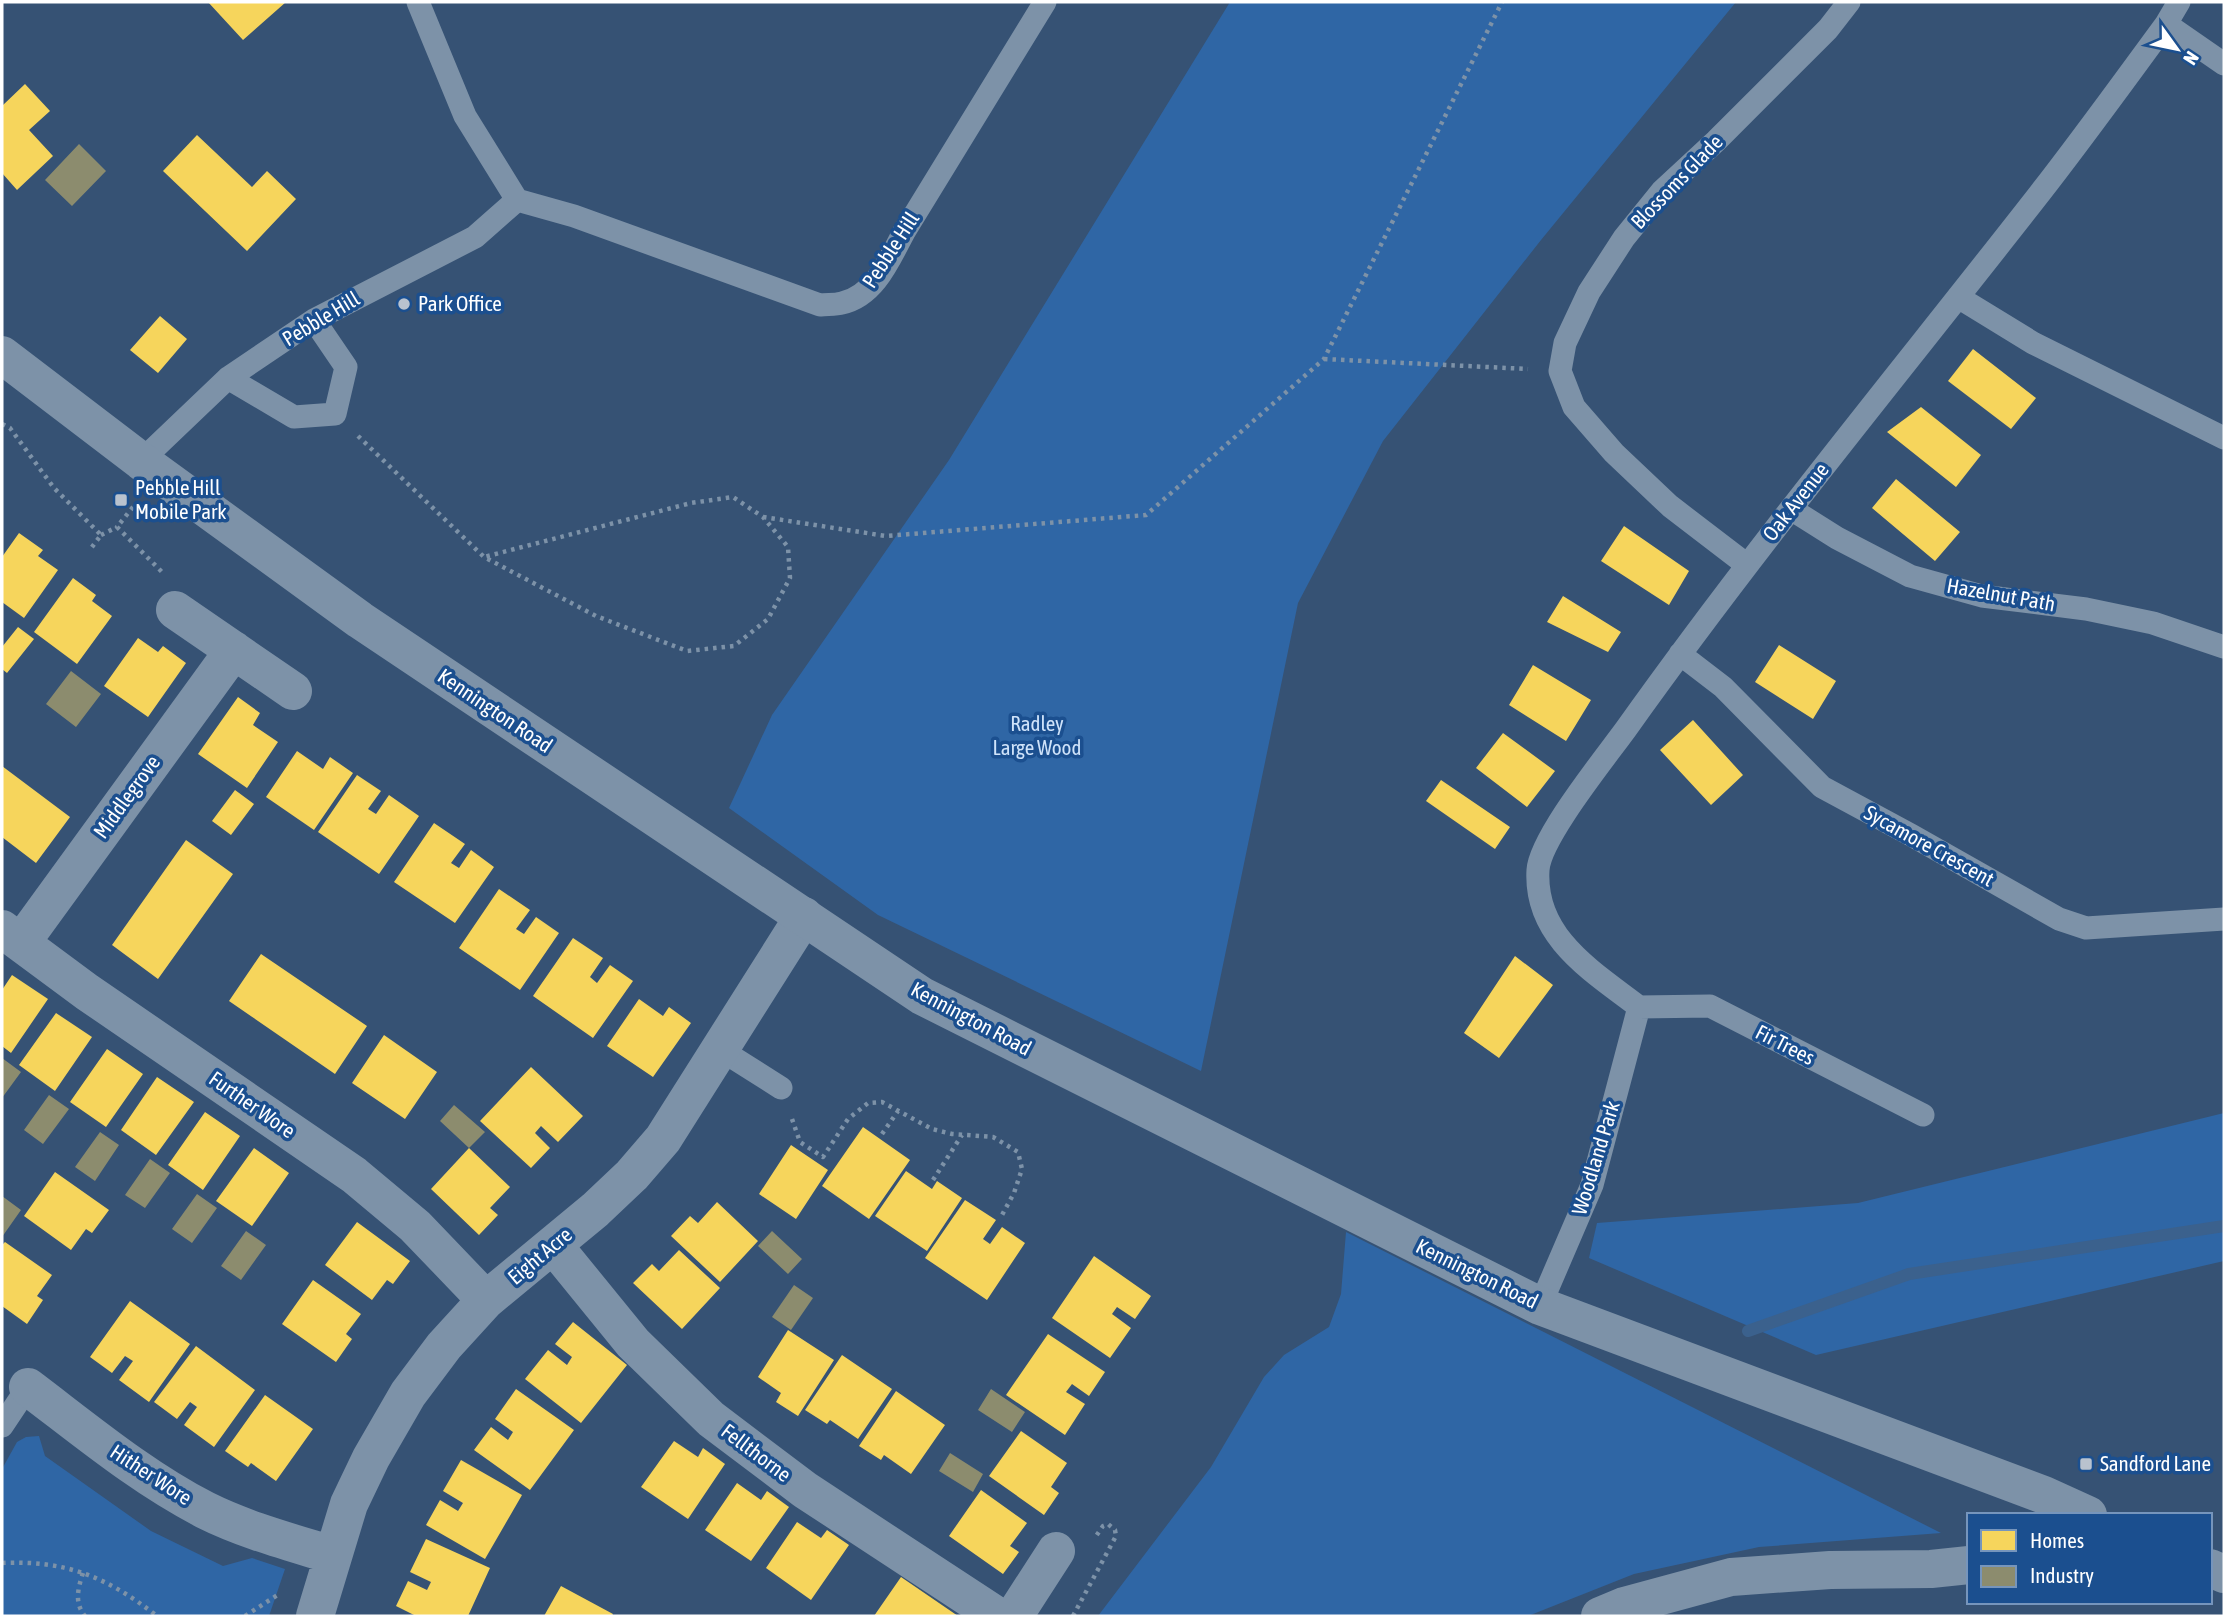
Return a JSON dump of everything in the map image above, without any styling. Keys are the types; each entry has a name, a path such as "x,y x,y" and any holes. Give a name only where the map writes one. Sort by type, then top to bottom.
{"street":[{"name":"Kennington Road","path":"2,355 141,461 360,620 922,996 1540,1306 2039,1505 2078,1513"},
{"path":"175,610 293,691"},
{"name":"Middlegrove","path":"11,936 234,650"},
{"name":"Eight Acre","path":"315,1616 349,1504 371,1458 408,1394 444,1346 486,1300 554,1246 632,1175 663,1139 804,916"},
{"name":"Further Wore","path":"11,936 354,1175 415,1226 486,1300"},
{"name":"Fellthorne","path":"554,1246 633,1343 711,1419 805,1490 997,1616"},
{"name":"Hither Wore","path":"28,1387 154,1480 207,1511 259,1532 332,1556"},
{"path":"1014,1616 1056,1551"},
{"path":"1600,1616 1624,1606 1731,1577 1967,1565"}],"lane":[{"path":"418,2 465,116 517,200"},
{"name":"Pebble Hill","path":"141,461 228,379 314,320 475,237 517,200 574,216 820,305 844,303 864,293 883,270 1045,2"},
{"name":"Blossoms Glade","path":"1560,371 1565,343 1589,292 1623,238 1662,191 1828,29 1849,2"},
{"name":"Oak Avenue","path":"1639,1007 1578,961 1555,934 1541,905 1537,867 1552,832 1747,565 2042,190 2166,24 2179,2"},
{"path":"2166,24 2224,64"},
{"path":"1958,297 2034,343 2224,438"},
{"path":"228,379 294,417 335,414 346,367 314,320"},
{"path":"1560,371 1574,407 1614,453 1670,506 1747,565"},
{"name":"Hazelnut Path","path":"1791,509 1838,538 1910,576 1982,596 2087,609 2153,623 2224,647"},
{"name":"Sycamore Crescent","path":"1681,654 1723,687 1822,788 2059,919 2087,928 2224,919"},
{"name":"Fir Trees","path":"1639,1007 1710,1006 1923,1115"},
{"name":"Woodland Park","path":"1540,1306 1592,1185 1639,1007"},
{"path":"721,1050 781,1088"},
{"name":"Hither Wore","path":"2,1426 28,1387"}],"path":[{"path":"764,517 886,536 1146,515 1324,359 1502,2"},
{"path":"1324,359 1560,371"},
{"path":"335,414 484,557 596,616 687,651 734,646 768,619 790,578 788,547 764,517 733,498 691,503 484,557"},
{"path":"2,424 10,428 54,488 101,535"},
{"path":"89,551 101,535 117,527 133,507"},
{"path":"117,527 170,579 175,610"},
{"path":"781,1088 800,1142 823,1157 848,1119 868,1103 882,1102 932,1129 993,1137 1018,1152 1022,1169 1014,1193 1002,1215"},
{"path":"882,1134 898,1111"},
{"path":"933,1180 963,1134"},
{"path":"2,1563 27,1562 64,1566 131,1595 157,1616"},
{"path":"83,1573 77,1592 80,1610 85,1616"}],"green space":[{"name":"Radley Large Wood","path":"1230,2 1736,2 1541,240 1383,441 1298,603 1201,1071 878,915 729,808 772,715 949,460"},
{"path":"2224,1113 2224,1261 1816,1355 1589,1258 1597,1223 1858,1203"},
{"path":"1346,1232 1941,1533 1759,1547 1634,1574 1528,1616 1098,1616 1211,1467 1264,1377 1284,1355 1329,1327 1341,1294"},
{"path":"39,1436 45,1456 151,1531 223,1566 252,1558 285,1569 269,1616 2,1616 2,1469 17,1442 26,1437"}],"building: Homes":[{"path":"208,2 286,2 243,40"},
{"path":"25,84 50,111 29,130 53,156 17,190 2,173 2,106"},
{"path":"197,135 252,187 267,171 296,199 247,251 163,171"},
{"path":"160,316 187,339 158,373 130,350"},
{"path":"1973,349 2036,398 2011,429 1948,381"},
{"path":"1921,407 1981,455 1956,487 1887,432"},
{"path":"1896,479 1960,532 1935,561 1872,508"},
{"path":"1624,526 1689,571 1669,605 1601,561"},
{"path":"19,533 43,550 38,556 58,570 24,618 2,602 2,557"},
{"path":"73,578 96,595 92,601 112,616 77,664 34,632"},
{"path":"1563,596 1621,632 1608,652 1547,622"},
{"path":"18,627 34,639 7,673 2,669 2,647"},
{"path":"138,638 158,652 163,646 186,663 148,717 104,686"},
{"path":"1779,645 1836,681 1813,719 1755,682"},
{"path":"1533,665 1591,700 1566,741 1509,705"},
{"path":"238,697 260,713 253,725 278,742 247,788 198,754"},
{"path":"1693,720 1743,775 1711,805 1660,750"},
{"path":"1503,733 1555,771 1527,807 1476,768"},
{"path":"297,751 323,769 330,757 353,773 314,830 266,797"},
{"path":"2,766 70,817 36,863 2,837"},
{"path":"357,775 381,791 368,809 376,814 389,795 419,816 379,874 318,832"},
{"path":"1441,780 1510,827 1495,849 1426,801"},
{"path":"235,790 254,804 231,835 212,821"},
{"path":"434,823 465,844 451,863 459,868 471,850 494,867 455,923 394,882"},
{"path":"186,840 233,874 158,979 112,945"},
{"path":"499,889 530,910 516,929 524,934 536,917 559,933 520,990 459,948"},
{"path":"573,938 603,958 590,977 597,983 610,965 633,981 593,1038 533,996"},
{"path":"261,954 367,1026 335,1074 229,1001"},
{"path":"1515,956 1553,985 1499,1058 1464,1033"},
{"path":"12,975 48,999 11,1053 2,1046 2,990"},
{"path":"639,999 663,1016 669,1007 691,1023 653,1077 607,1046"},
{"path":"56,1013 92,1037 55,1091 19,1065"},
{"path":"384,1035 437,1072 405,1119 352,1083"},
{"path":"107,1049 143,1074 106,1127 70,1102"},
{"path":"531,1067 583,1116 558,1142 541,1126 535,1133 550,1148 531,1168 480,1121"},
{"path":"157,1077 194,1102 156,1155 121,1130"},
{"path":"205,1112 240,1136 203,1190 168,1165"},
{"path":"863,1127 910,1160 869,1219 822,1186"},
{"path":"791,1145 828,1170 796,1219 759,1194"},
{"path":"254,1148 289,1173 252,1226 216,1201"},
{"path":"469,1148 510,1187 490,1208 498,1215 479,1235 431,1189"},
{"path":"906,1171 932,1189 937,1181 962,1198 927,1251 875,1216"},
{"path":"55,1172 109,1210 92,1233 86,1229 71,1250 24,1216"},
{"path":"965,1200 996,1220 983,1239 990,1244 1002,1227 1025,1243 987,1300 925,1258"},
{"path":"717,1202 758,1241 720,1282 671,1236 690,1216 698,1223"},
{"path":"357,1222 410,1261 393,1284 387,1280 372,1300 325,1265"},
{"path":"5,1242 52,1275 37,1296 43,1300 27,1324 2,1306 2,1245"},
{"path":"679,1250 720,1288 682,1329 633,1283 652,1264 659,1271"},
{"path":"1094,1256 1151,1296 1135,1319 1117,1307 1112,1314 1131,1328 1110,1358 1052,1318"},
{"path":"313,1280 361,1314 346,1334 352,1339 336,1362 282,1324"},
{"path":"130,1301 190,1344 149,1402 119,1380 133,1361 125,1356 112,1373 90,1357"},
{"path":"573,1322 627,1365 581,1423 525,1379 548,1350 567,1365 572,1357 555,1344"},
{"path":"788,1330 834,1360 798,1416 776,1402 781,1393 758,1377"},
{"path":"1048,1334 1105,1372 1089,1396 1072,1384 1066,1392 1085,1404 1065,1435 1006,1395"},
{"path":"196,1346 255,1390 214,1447 184,1425 197,1407 190,1402 177,1419 154,1402"},
{"path":"842,1355 892,1389 858,1439 830,1420 827,1424 805,1410"},
{"path":"516,1389 574,1430 530,1490 474,1450 491,1427 508,1440 513,1432 495,1419"},
{"path":"896,1391 945,1425 911,1474 884,1455 881,1460 859,1446"},
{"path":"265,1395 313,1429 276,1481 251,1463 248,1467 225,1451"},
{"path":"1021,1431 1067,1463 1051,1487 1059,1493 1044,1515 989,1476"},
{"path":"674,1441 698,1457 703,1448 725,1464 688,1519 641,1487"},
{"path":"461,1460 522,1495 485,1559 426,1525 440,1500 458,1511 463,1503 443,1491"},
{"path":"737,1483 761,1500 767,1491 789,1507 751,1561 705,1530"},
{"path":"981,1490 1027,1523 1010,1546 1019,1552 1003,1574 949,1536"},
{"path":"797,1522 821,1538 827,1530 849,1545 811,1600 766,1568"},
{"path":"426,1539 490,1568 468,1616 416,1616 396,1606 408,1581 427,1590 431,1582 410,1572"},
{"path":"901,1577 958,1616 874,1616"},
{"path":"561,1586 613,1614 612,1616 544,1616"}],"building: Industry":[{"path":"79,144 106,171 72,206 45,180"},
{"path":"71,671 101,694 76,727 46,704"},
{"path":"2,1058 21,1072 2,1098"},
{"path":"49,1095 69,1109 43,1144 24,1130"},
{"path":"454,1105 485,1132 469,1148 440,1121"},
{"path":"100,1132 119,1145 95,1181 75,1167"},
{"path":"150,1159 170,1173 145,1208 125,1195"},
{"path":"197,1194 217,1208 192,1243 172,1229"},
{"path":"2,1196 21,1210 2,1237"},
{"path":"246,1231 266,1245 241,1280 221,1266"},
{"path":"772,1231 802,1259 788,1274 758,1246"},
{"path":"794,1285 813,1298 791,1330 772,1317"},
{"path":"991,1389 1025,1412 1012,1432 978,1410"},
{"path":"950,1453 983,1474 973,1492 939,1471"}],"waterway":[{"path":"1748,1331 1909,1274 2224,1226"}],"place":[{"name":"Park Office","path":"404,304"},
{"name":"Pebble Hill Mobile Park","path":"121,500"},
{"name":"Sandford Lane","path":"2086,1464"}]}
